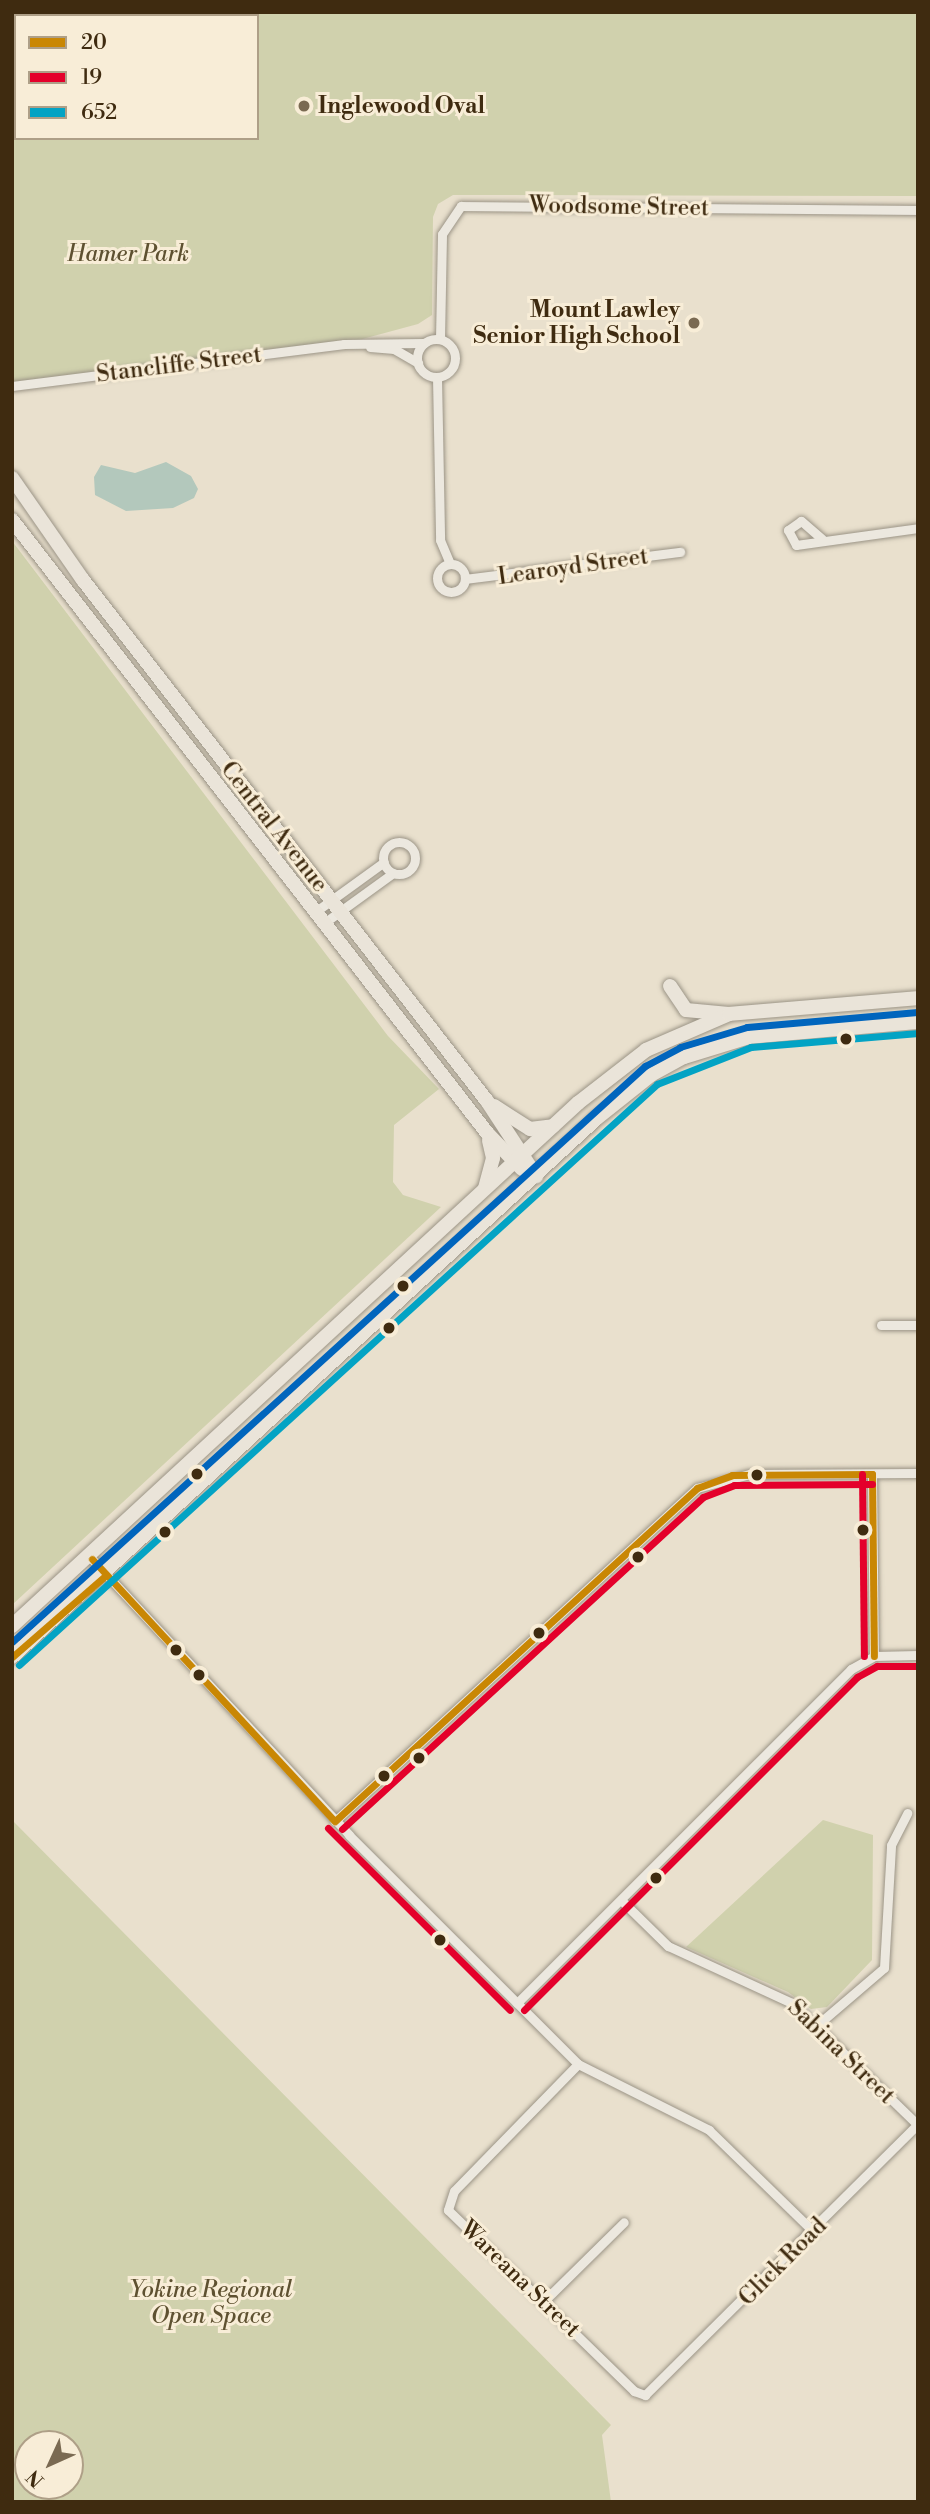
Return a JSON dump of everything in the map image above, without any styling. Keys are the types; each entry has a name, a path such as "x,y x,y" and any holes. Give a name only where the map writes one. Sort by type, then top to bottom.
{"main road":[{"name":"Central Avenue","path":"12,478 83,580 486,1101 520,1159"},
{"name":"Central Avenue","path":"12,520 488,1134 520,1159 536,1177"},
{"path":"670,985 686,1010 729,1014 918,998"},
{"path":"12,1626 92,1559 554,1126 646,1050 729,1014"},
{"path":"12,1657 106,1575 624,1095 684,1057 772,1034 918,1022"},
{"path":"486,1101 526,1128 554,1126"},
{"path":"481,1196 493,1158 488,1134"}],"street":[{"name":"Woodsome Street","path":"440,339 442,234 461,206 918,210"},
{"name":"Stancliffe Street","path":"13,386 344,344 424,343 440,339"},
{"path":"440,339 455,356 453,368 437,377 440,540 450,564 461,568 466,579 456,591 441,587 439,571 450,564"},
{"path":"418,363 424,343"},
{"name":"Stancliffe Street","path":"344,344 394,349 437,377"},
{"path":"822,539 918,528"},
{"name":"Learoyd Street","path":"466,579 680,552"},
{"path":"319,917 393,873 412,868 412,849 393,844 384,862 335,906"},
{"path":"384,862 393,873"},
{"path":"881,1325 918,1325"},
{"path":"335,1821 697,1488 732,1475 918,1473"},
{"path":"872,1474 874,1656"},
{"path":"92,1559 335,1821 578,2064 709,2130 814,2232"},
{"path":"517,2003 851,1669 874,1656 918,1655"},
{"path":"816,2026 884,1968 891,1845 907,1813"},
{"name":"Sabina Street","path":"621,1900 668,1946 781,1996 816,2026 917,2124"},
{"name":"Wareana Street","path":"578,2064 448,2204 634,2391 645,2395"},
{"name":"Glick Road","path":"645,2395 814,2232 917,2124"},
{"path":"544,2301 624,2222"}],"green space":[{"name":"Hamer Park","path":"12,12 918,12 918,196 453,195 438,204 433,217 432,315 418,324 344,344 12,383"},
{"path":"12,541 388,1036 439,1089 394,1125 393,1182 403,1195 441,1207 12,1605"},
{"name":"Yokine Regional Open Space","path":"12,1820 611,2425 602,2435 611,2502 12,2502"},
{"path":"823,1820 873,1835 872,1960 827,2007 811,2009 788,1992 686,1947"}],"shaded area":[{"path":"166,462 191,476 198,489 194,498 173,508 126,511 95,495 94,477 101,465 135,473"}],"transit line":[{"path":"12,1642 645,1066 680,1047 747,1027 917,1012"},
{"name":"652","path":"19,1665 657,1084 751,1047 918,1033"},
{"name":"19","path":"862,1474 864,1656"},
{"name":"20","path":"872,1474 874,1656"},
{"name":"20","path":"335,1821 697,1488 732,1475 872,1474"},
{"name":"19","path":"342,1829 703,1497 734,1485 872,1484"},
{"name":"20","path":"92,1559 335,1821"},
{"name":"20","path":"12,1657 106,1575"},
{"name":"19","path":"524,2010 857,1677 877,1666 918,1666"},
{"name":"19","path":"328,1828 510,2010"}],"place":[{"name":"Inglewood Oval","path":"304,106"},
{"name":"Mount Lawley Senior High School","path":"694,323"}]}
